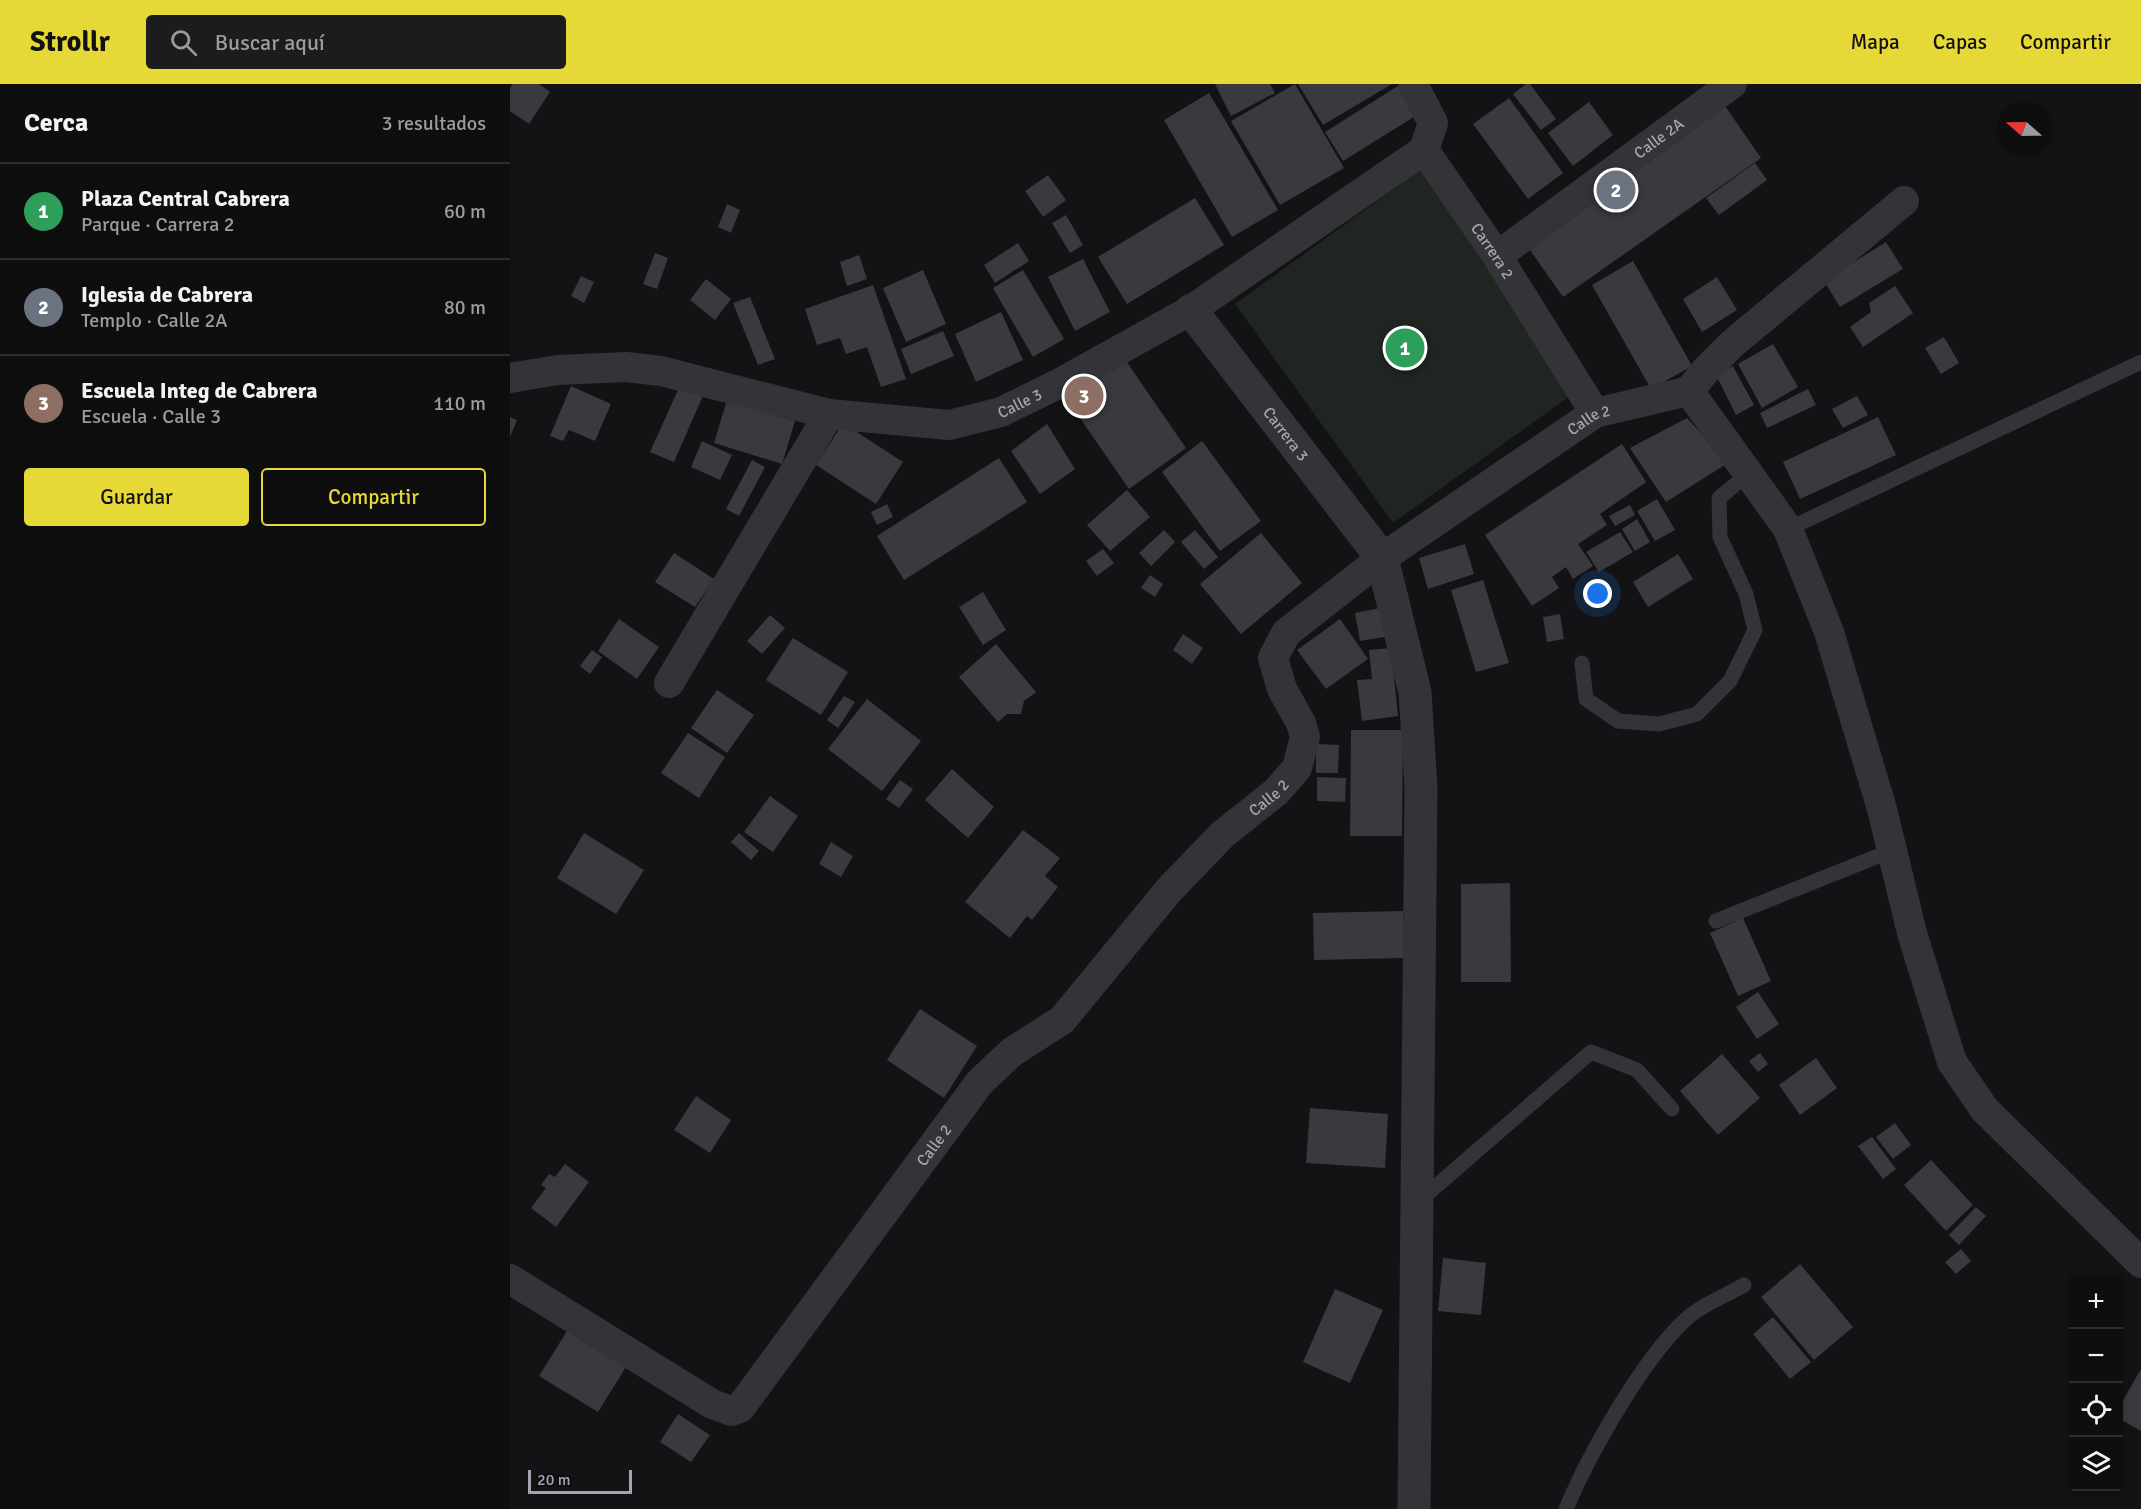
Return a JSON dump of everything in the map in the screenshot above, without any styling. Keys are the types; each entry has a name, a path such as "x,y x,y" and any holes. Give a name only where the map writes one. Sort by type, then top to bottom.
{"street":[{"path":"1413,84 1432,123 1424,150"},
{"name":"Calle 2A","path":"1497,256 1732,84"},
{"name":"Carrera 2","path":"1424,150 1497,256 1595,413"},
{"name":"Calle 3","path":"510,378 558,369 626,367 661,371 829,414 949,424 1001,412 1058,384 1191,310 1424,150"},
{"path":"1905,201 1732,344 1706,370 1689,392 1788,530 1829,632 1892,851 1912,933 1952,1062 1985,1110 2141,1263"},
{"name":"Carrera 3","path":"1191,310 1382,558"},
{"name":"Calle 2","path":"510,1279 712,1404 731,1411 740,1408 980,1082 1012,1052 1062,1020 1169,890 1222,835 1276,792 1297,768 1305,737 1282,689 1273,658 1286,633 1382,558 1595,413 1689,392"},
{"path":"669,683 829,414"},
{"path":"1382,558 1415,692 1421,788 1414,1509"}],"lane":[{"path":"1788,530 2141,363"},
{"path":"1582,663 1586,699 1618,721 1659,724 1696,714 1730,681 1755,630 1746,594 1720,537 1719,498 1748,474"},
{"path":"1716,921 1892,851"},
{"path":"1417,1203 1590,1052 1636,1070 1672,1109"},
{"path":"1566,1509 1577,1484 1641,1374 1685,1320 1744,1286"}],"shaded area":[{"path":"1420,170 1574,393 1393,523 1235,304"}],"building":[{"path":"513,84 539,84 550,92 529,124 510,111 510,88"},
{"path":"1215,84 1270,84 1275,93 1231,116"},
{"path":"1295,84 1344,168 1280,205 1231,121"},
{"path":"1298,84 1392,84 1323,125"},
{"path":"1526,84 1530,84 1556,119 1541,130 1513,94"},
{"path":"1398,86 1417,115 1343,161 1325,132"},
{"path":"1209,93 1278,210 1232,237 1164,120"},
{"path":"1509,98 1563,173 1528,199 1473,124"},
{"path":"1589,102 1613,135 1573,166 1548,133"},
{"path":"1723,103 1761,158 1563,297 1525,243"},
{"path":"1755,163 1767,180 1719,215 1706,198"},
{"path":"1048,175 1066,200 1043,217 1025,191"},
{"path":"1195,198 1224,245 1127,304 1098,257"},
{"path":"727,204 740,210 731,233 718,227"},
{"path":"1066,215 1083,245 1070,253 1052,223"},
{"path":"1886,242 1903,269 1840,307 1824,281"},
{"path":"1018,243 1029,261 995,283 984,265"},
{"path":"655,253 668,258 657,289 643,284"},
{"path":"859,255 867,279 847,286 840,262"},
{"path":"1083,259 1110,312 1075,331 1048,277"},
{"path":"1633,261 1692,366 1651,389 1592,285"},
{"path":"923,270 946,324 906,342 883,288"},
{"path":"1023,270 1064,339 1033,357 993,288"},
{"path":"581,276 594,282 584,303 571,296"},
{"path":"1717,277 1737,310 1702,332 1683,299"},
{"path":"706,279 731,299 715,320 690,300"},
{"path":"873,285 906,379 881,387 867,347 846,354 840,338 817,345 805,309"},
{"path":"1895,286 1913,313 1863,347 1850,327 1871,312 1869,303"},
{"path":"750,297 775,359 758,365 733,303"},
{"path":"1001,312 1023,360 976,382 955,334"},
{"path":"943,331 954,356 911,374 901,349"},
{"path":"1944,337 1959,363 1941,374 1925,348"},
{"path":"1773,344 1798,387 1762,408 1738,364"},
{"path":"1124,358 1186,448 1129,489 1066,398"},
{"path":"1733,366 1754,405 1736,415 1716,375"},
{"path":"682,381 705,391 674,462 650,452"},
{"path":"571,386 611,404 595,441 569,430 563,441 550,436"},
{"path":"1808,389 1816,405 1767,428 1760,413"},
{"path":"1857,396 1868,415 1843,428 1832,409"},
{"path":"727,400 795,421 782,464 714,443"},
{"path":"510,417 517,420 510,437"},
{"path":"1878,417 1896,455 1800,499 1783,462"},
{"path":"1687,418 1728,463 1666,502 1630,448"},
{"path":"843,423 903,462 876,504 816,465"},
{"path":"1047,424 1075,469 1040,494 1011,451"},
{"path":"702,441 732,455 720,480 691,467"},
{"path":"1202,441 1261,521 1220,551 1162,472"},
{"path":"1622,444 1646,482 1600,514 1607,525 1578,544 1593,566 1573,579 1566,567 1552,577 1559,588 1532,606 1485,535"},
{"path":"999,458 1027,502 904,580 877,536"},
{"path":"752,460 765,467 739,516 726,509"},
{"path":"1127,490 1150,517 1110,551 1087,525"},
{"path":"1657,499 1675,530 1655,541 1637,511"},
{"path":"887,504 893,517 877,525 871,512"},
{"path":"1630,505 1635,515 1615,526 1609,516"},
{"path":"1637,519 1650,542 1635,551 1622,529"},
{"path":"1164,530 1175,542 1151,566 1139,553"},
{"path":"1195,530 1218,557 1204,569 1181,542"},
{"path":"1620,532 1633,552 1599,572 1586,552"},
{"path":"1261,533 1302,583 1241,634 1200,584"},
{"path":"1465,544 1474,574 1428,589 1419,558"},
{"path":"1103,549 1114,563 1097,576 1086,561"},
{"path":"674,553 714,579 695,607 655,582"},
{"path":"1678,554 1693,579 1648,607 1633,582"},
{"path":"1150,575 1163,584 1155,597 1141,588"},
{"path":"1483,580 1509,663 1476,672 1451,590"},
{"path":"983,592 1006,630 983,645 959,607"},
{"path":"1385,607 1390,636 1360,641 1355,613"},
{"path":"1560,614 1564,639 1547,642 1543,617"},
{"path":"770,615 785,628 762,654 747,641"},
{"path":"619,619 659,647 637,679 598,651"},
{"path":"1340,619 1368,659 1326,689 1297,650"},
{"path":"1183,634 1203,648 1192,664 1173,650"},
{"path":"793,638 848,672 821,715 766,680"},
{"path":"996,644 1036,692 1024,701 1021,714 1007,714 998,722 959,677"},
{"path":"1391,648 1398,716 1362,721 1357,680 1372,679 1369,650"},
{"path":"592,650 602,657 590,674 580,666"},
{"path":"717,690 754,715 727,753 691,728"},
{"path":"844,696 855,702 838,728 827,720"},
{"path":"867,699 921,741 882,791 828,749"},
{"path":"1351,730 1403,730 1402,836 1350,836"},
{"path":"688,733 725,757 699,798 661,773"},
{"path":"1316,744 1339,745 1338,773 1316,773"},
{"path":"952,769 994,807 968,838 925,800"},
{"path":"1317,777 1346,778 1345,802 1317,801"},
{"path":"900,780 913,789 899,808 886,799"},
{"path":"770,796 798,816 773,852 744,832"},
{"path":"1023,830 1060,858 1045,876 1058,887 1032,920 1027,916 1010,938 965,902"},
{"path":"584,833 644,870 616,914 557,878"},
{"path":"739,833 759,851 751,860 731,842"},
{"path":"831,842 853,856 841,877 819,864"},
{"path":"1510,883 1511,982 1461,982 1461,884"},
{"path":"1403,911 1404,958 1314,960 1313,913"},
{"path":"1743,918 1771,981 1738,996 1710,933"},
{"path":"1758,992 1779,1024 1757,1039 1736,1007"},
{"path":"920,1009 977,1046 944,1098 887,1060"},
{"path":"1760,1053 1768,1064 1758,1072 1749,1061"},
{"path":"1722,1054 1760,1098 1718,1135 1680,1091"},
{"path":"1816,1058 1837,1088 1800,1115 1779,1085"},
{"path":"696,1096 731,1120 710,1153 674,1130"},
{"path":"1310,1108 1388,1114 1385,1168 1306,1163"},
{"path":"1895,1123 1911,1145 1893,1159 1876,1137"},
{"path":"1872,1137 1896,1169 1883,1179 1858,1146"},
{"path":"1931,1160 1973,1205 1946,1231 1904,1185"},
{"path":"565,1164 589,1182 556,1227 531,1208 546,1188 541,1185 549,1174 555,1177"},
{"path":"1976,1207 1986,1216 1959,1245 1949,1235"},
{"path":"1961,1249 1971,1261 1956,1274 1945,1262"},
{"path":"1443,1258 1486,1263 1481,1315 1438,1311"},
{"path":"1800,1264 1853,1327 1814,1360 1761,1297"},
{"path":"1335,1289 1383,1310 1350,1383 1303,1362"},
{"path":"1773,1317 1811,1362 1790,1379 1753,1334"},
{"path":"567,1331 626,1367 598,1412 539,1376"},
{"path":"2141,1369 2141,1431 2123,1421 2123,1400"},
{"path":"678,1414 710,1435 691,1462 660,1442"}],"place":[{"name":"Iglesia de Cabrera","path":"1616,190"},
{"name":"Plaza Central Cabrera","path":"1405,348"},
{"name":"Escuela Integ de Cabrera","path":"1084,396"}]}
